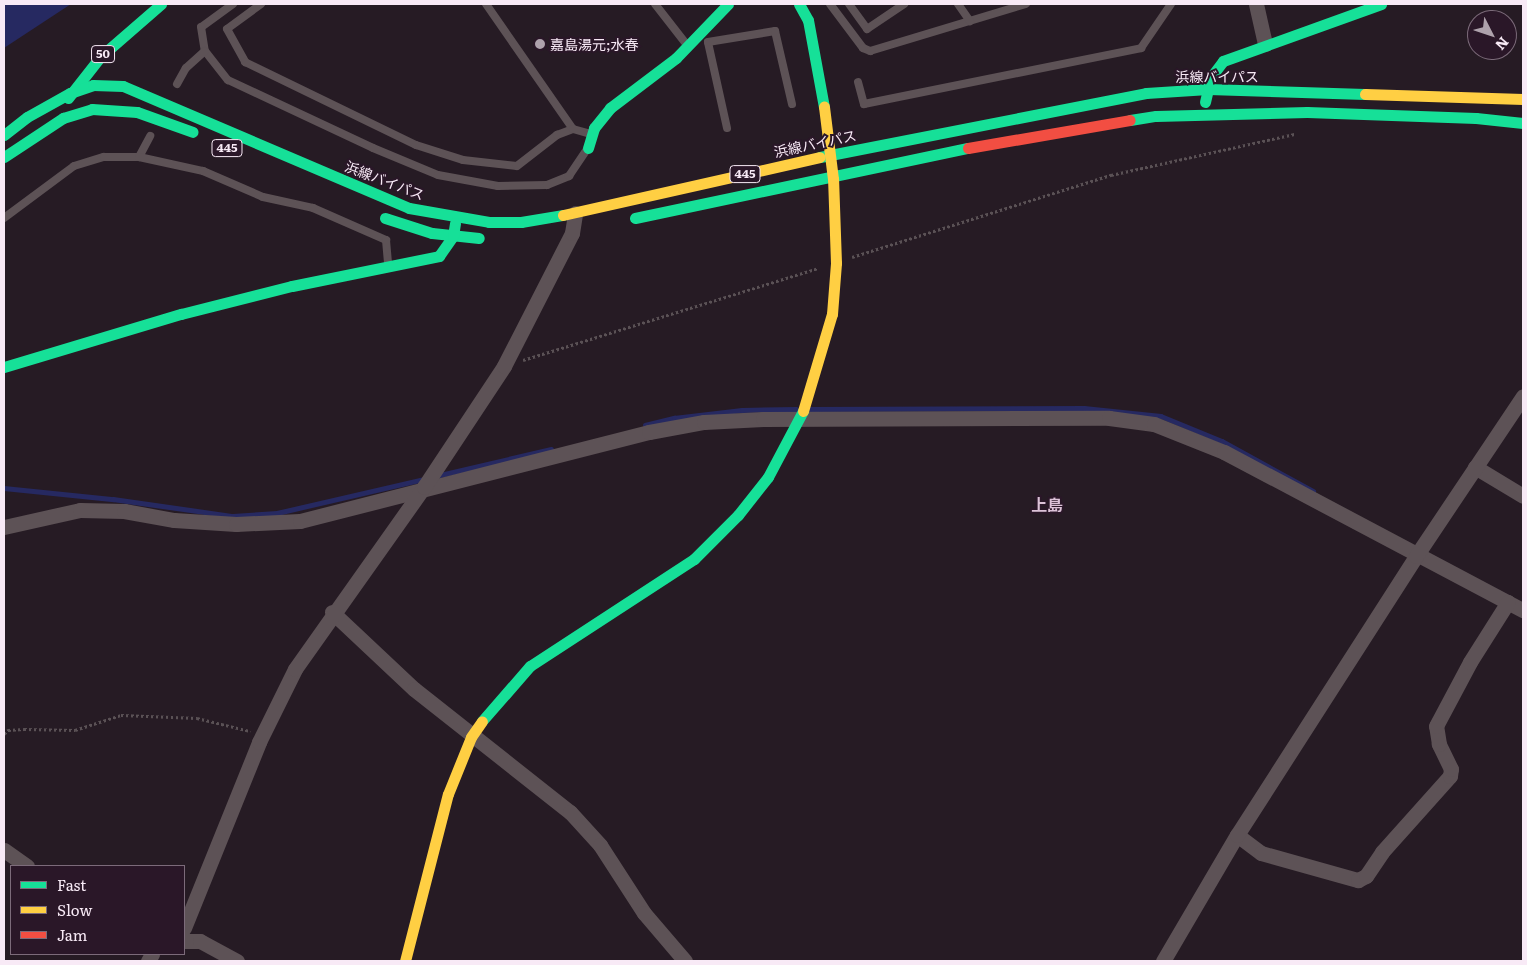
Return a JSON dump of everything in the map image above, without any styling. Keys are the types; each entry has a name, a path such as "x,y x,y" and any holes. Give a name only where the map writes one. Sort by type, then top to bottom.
{"main road":[{"name":"50","path":"63,118 70,93 100,57 161,4"},
{"path":"588,148 592,135 610,108 688,47 728,4"},
{"path":"405,961 448,794 471,737 490,709 530,666 694,559 738,515 768,477 800,420 832,314 836,263 833,179 819,66 808,20 799,4"},
{"path":"1202,113 1211,78 1223,61 1381,4"},
{"name":"浜線バイパス","path":"4,135 27,117 70,93 92,85 123,86 148,94 409,208 455,217 521,222 575,213 830,155 1146,93 1208,89 1523,99"},
{"name":"445","path":"4,157 63,118 92,109 115,109 177,125 204,138"},
{"name":"445","path":"627,220 833,179 1021,137 1156,116 1202,113 1308,112 1476,118 1523,123"},
{"path":"372,213 432,233 494,238"},
{"path":"4,367 181,314 292,286 389,268 439,256 454,236 455,217"},
{"path":"555,234 589,228"}],"street":[{"path":"1256,4 1266,44"},
{"path":"185,926 263,734 295,669 332,612 424,487 504,366 572,232 575,213"},
{"path":"1163,961 1237,835 1416,556 1523,396"},
{"path":"4,527 80,510 124,511 174,520 236,524 300,521 424,487 451,484 649,432 704,422 1109,418 1154,424 1224,452 1416,556 1523,610"},
{"path":"1475,467 1523,496"},
{"path":"1237,835 1261,854 1358,880 1366,876 1382,852 1450,776 1451,769 1439,744 1436,726 1470,662 1508,602"},
{"path":"332,612 414,689 471,737 499,755 570,812 600,845 644,913 685,961"},
{"path":"4,850 26,865"},
{"path":"185,941 200,941 237,961"}],"lane":[{"path":"233,4 201,27 205,51 228,80 372,148 438,175 498,186 547,185 568,176 588,148"},
{"path":"261,4 227,29 244,62 416,145 462,160 516,166 557,135 574,129"},
{"path":"486,4 574,129 592,135"},
{"path":"656,4 688,47"},
{"path":"830,4 863,48 870,51 1026,4"},
{"path":"848,4 867,29 904,4"},
{"path":"958,4 970,21"},
{"path":"858,82 864,104 1141,48 1171,4"},
{"path":"708,42 775,31 792,104"},
{"path":"698,35 708,42 727,128"},
{"path":"177,84 186,68 205,51"},
{"path":"139,157 150,136"},
{"path":"4,218 74,166 104,157 139,157 203,171 263,197 313,208 386,240 389,268"}],"path":[{"path":"504,366 1110,176 1303,131 1308,112"},
{"path":"4,734 8,730 24,729 76,730 121,715 197,718 263,734"}],"shaded area":[{"path":"4,4 71,4 4,48"}],"waterway":[{"path":"809,409 1084,408 1161,416 1222,441 1313,491"},
{"path":"645,425 674,418 742,410 796,409"},
{"path":"436,476 551,449"},
{"path":"4,488 113,499 233,516 277,513 424,479"}],"traffic: fast":[{"path":"68,98 100,57 161,4"},
{"path":"588,148 594,128 610,108 676,58 728,4"},
{"path":"799,4 808,20 824,107"},
{"path":"1205,102 1211,77 1223,61 1381,4"},
{"path":"4,135 27,117 70,93 93,85 123,86 409,208 489,222 521,222 563,215"},
{"path":"820,157 1146,93 1208,89 1365,94"},
{"path":"4,157 63,118 92,109 137,112 193,132"},
{"path":"1130,120 1156,116 1307,112 1476,118 1523,123"},
{"path":"635,218 968,148"},
{"path":"385,218 432,233 479,238"},
{"path":"4,367 181,314 292,286 439,256 453,236 455,223"},
{"path":"482,721 530,666 694,559 738,515 768,477 803,411"}],"traffic: slow":[{"path":"1365,94 1523,99"},
{"path":"803,411 832,314 836,263 833,179 824,107"},
{"path":"563,215 820,157"},
{"path":"405,961 448,794 471,737 482,721"}],"traffic: jam":[{"path":"968,148 1130,120"}],"place":[{"name":"嘉島湯元;水春","path":"540,44"}],"district":[{"name":"上島","path":"1047,504"}]}
